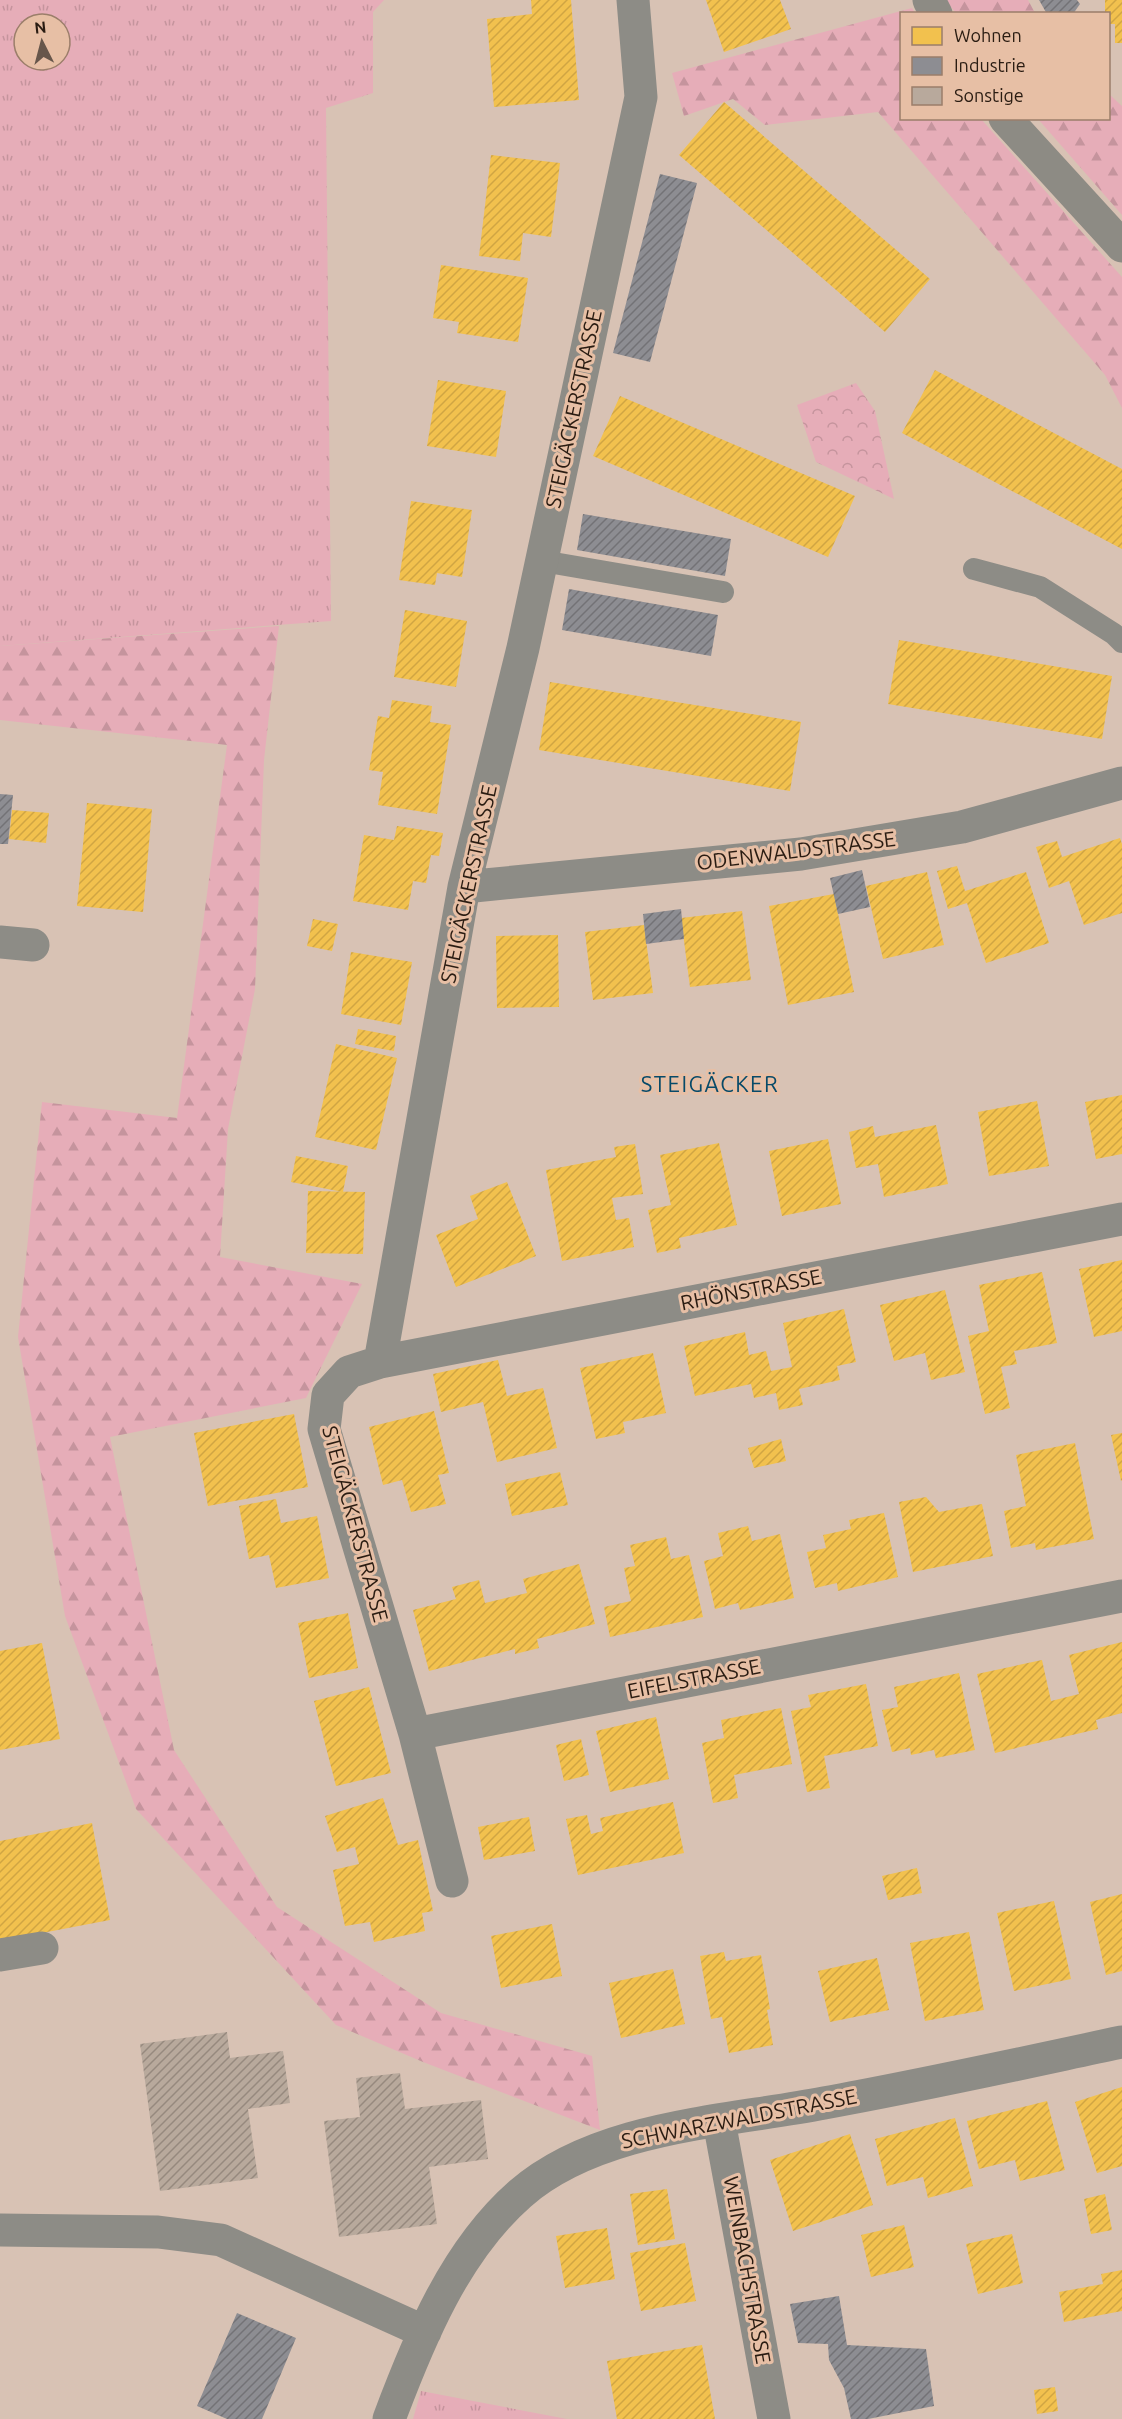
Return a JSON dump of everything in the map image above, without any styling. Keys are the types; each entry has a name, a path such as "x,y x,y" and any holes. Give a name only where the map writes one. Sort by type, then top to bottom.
{"main road":[{"path":"1007,120 1122,246"}],"street":[{"name":"STEIGÄCKERSTRASSE","path":"415,1734 324,1429 328,1395 349,1372 380,1362 464,887 523,648 641,97 633,0"},
{"name":"ODENWALDSTRASSE","path":"464,887 801,854 962,827 1122,783"},
{"path":"0,942 33,945"},
{"name":"RHÖNSTRASSE","path":"380,1362 1122,1219"},
{"name":"EIFELSTRASSE","path":"415,1734 1122,1596"},
{"path":"415,1734 452,1881"},
{"path":"0,1955 42,1948"},
{"name":"SCHWARZWALDSTRASSE","path":"389,2419 425,2332 472,2247 493,2220 521,2193 553,2170 593,2150 644,2134 825,2103 1122,2042"},
{"name":"WEINBACHSTRASSE","path":"719,2121 774,2419"},
{"path":"0,2230 158,2232 221,2240 425,2332"}],"lane":[{"path":"542,561 723,592"},
{"path":"974,569 1040,587 1122,642"}],"green space":[{"path":"0,0 384,0 373,12 373,93 326,108 331,621 0,646"},
{"path":"945,0 1028,0 1034,12 955,12"},
{"path":"912,8 914,12 900,12 900,120 982,120 1122,277 1122,408 1105,375 878,112 765,125 733,99 684,116 672,73"},
{"path":"1110,95 1122,106 1122,215 1039,120 1110,120"},
{"path":"856,383 875,411 894,499 816,462 797,405"},
{"path":"279,626 264,760 255,989 228,1129 220,1257 362,1284 306,1398 110,1437 174,1750 277,1907 441,2013 592,2056 600,2130 423,2062 336,2025 136,1809 65,1616 18,1337 42,1102 177,1118 227,745 0,720 0,646"},
{"path":"421,2391 567,2419 413,2419"}],"building: Wohnen":[{"path":"531,0 571,0 579,100 494,107 487,19 532,14"},
{"path":"706,0 780,0 791,29 724,52"},
{"path":"1105,0 1122,0 1122,43 1115,43 1115,24 1110,24 1110,12 1105,12"},
{"path":"724,102 930,279 885,332 679,155"},
{"path":"491,155 560,163 551,237 523,233 520,261 479,256"},
{"path":"441,265 528,278 518,342 457,333 459,322 433,318"},
{"path":"935,370 1122,469 1122,549 902,433"},
{"path":"438,380 506,391 496,457 427,446"},
{"path":"620,396 855,496 828,557 593,456"},
{"path":"411,501 472,510 462,577 437,573 435,585 399,580"},
{"path":"405,610 467,621 456,687 394,677"},
{"path":"899,640 1112,676 1102,739 888,704"},
{"path":"550,682 801,722 790,791 539,750"},
{"path":"392,700 432,706 430,722 451,725 437,814 378,805 383,772 369,770 378,716 389,718"},
{"path":"87,803 152,809 143,912 77,906"},
{"path":"12,810 49,813 46,843 9,839"},
{"path":"397,826 443,833 439,856 431,855 426,883 413,881 408,910 353,901 364,835 394,840"},
{"path":"1120,838 1122,844 1122,913 1084,925 1069,881 1049,888 1036,847 1057,841 1062,857"},
{"path":"957,866 965,891 1026,872 1049,943 986,963 967,903 948,909 937,871"},
{"path":"927,872 944,945 883,959 866,886"},
{"path":"834,894 854,992 788,1005 769,906"},
{"path":"742,911 751,980 690,987 681,918"},
{"path":"313,919 338,924 332,951 307,946"},
{"path":"644,925 653,993 593,1000 585,932"},
{"path":"558,935 559,1007 497,1008 496,936"},
{"path":"351,952 412,962 401,1025 341,1014"},
{"path":"358,1029 396,1036 394,1051 355,1044"},
{"path":"336,1044 397,1058 376,1150 315,1137"},
{"path":"1122,1095 1122,1154 1096,1159 1085,1102"},
{"path":"1037,1101 1049,1166 989,1176 978,1112"},
{"path":"936,1125 948,1184 884,1197 878,1164 856,1168 849,1132 873,1126 875,1137"},
{"path":"828,1139 841,1204 782,1216 769,1151"},
{"path":"719,1143 737,1225 679,1238 681,1248 657,1253 648,1210 671,1205 660,1155"},
{"path":"635,1144 643,1194 612,1198 616,1220 629,1218 634,1247 562,1261 546,1170 616,1157 614,1147"},
{"path":"296,1156 348,1166 343,1192 291,1182"},
{"path":"507,1182 536,1256 456,1287 436,1235 478,1219 470,1196"},
{"path":"308,1191 365,1192 363,1254 306,1253"},
{"path":"1122,1260 1122,1331 1094,1337 1079,1269"},
{"path":"1042,1272 1057,1343 1014,1351 1017,1364 1001,1367 1010,1408 985,1414 968,1336 989,1331 979,1285"},
{"path":"945,1290 965,1372 931,1380 925,1353 894,1361 880,1305"},
{"path":"844,1309 856,1362 837,1366 840,1380 799,1389 803,1405 779,1410 776,1393 754,1398 751,1384 695,1396 684,1346 745,1332 749,1355 766,1351 771,1371 792,1367 783,1323"},
{"path":"653,1353 666,1413 623,1422 625,1433 596,1439 580,1368"},
{"path":"498,1360 507,1396 543,1388 557,1448 497,1462 483,1402 441,1412 433,1374"},
{"path":"434,1411 449,1473 438,1475 446,1504 411,1512 402,1480 383,1485 369,1427"},
{"path":"294,1414 308,1487 208,1506 194,1433"},
{"path":"1122,1433 1122,1480 1121,1481 1111,1435"},
{"path":"781,1439 786,1461 754,1468 748,1448"},
{"path":"1075,1443 1094,1539 1036,1550 1035,1543 1011,1548 1004,1511 1026,1506 1016,1455"},
{"path":"560,1472 568,1505 512,1516 505,1484"},
{"path":"926,1497 939,1512 982,1504 993,1556 913,1572 899,1502"},
{"path":"276,1499 281,1523 317,1516 329,1578 276,1588 269,1555 249,1559 239,1506"},
{"path":"884,1513 898,1577 838,1591 837,1583 815,1588 807,1552 826,1548 823,1535 851,1529 849,1520"},
{"path":"748,1526 752,1541 780,1534 794,1598 740,1610 738,1603 715,1609 704,1561 723,1556 718,1533"},
{"path":"666,1537 671,1559 689,1555 703,1617 610,1637 604,1607 631,1601 624,1568 635,1566 630,1545"},
{"path":"579,1564 595,1624 537,1639 539,1648 515,1654 515,1649 429,1671 413,1610 456,1599 452,1587 479,1580 485,1603 527,1593 523,1579"},
{"path":"348,1613 358,1668 309,1678 298,1623"},
{"path":"1122,1642 1122,1713 1096,1720 1098,1729 995,1753 977,1674 1042,1660 1051,1701 1079,1694 1069,1655"},
{"path":"42,1643 60,1739 0,1750 0,1651"},
{"path":"959,1673 975,1750 936,1758 934,1750 911,1755 910,1748 892,1752 882,1710 898,1707 894,1687"},
{"path":"866,1684 878,1746 824,1756 830,1788 807,1792 791,1711 811,1707 808,1695"},
{"path":"369,1687 391,1773 336,1786 314,1701"},
{"path":"781,1708 792,1764 734,1775 738,1798 713,1803 702,1743 724,1738 721,1720"},
{"path":"656,1717 669,1779 610,1792 596,1731"},
{"path":"581,1739 589,1775 564,1781 556,1745"},
{"path":"383,1798 398,1845 418,1840 433,1911 422,1913 425,1931 374,1942 370,1922 345,1926 333,1870 359,1864 355,1847 337,1852 325,1816"},
{"path":"673,1802 684,1853 578,1875 566,1819 587,1815 591,1834 603,1831 600,1818"},
{"path":"529,1817 535,1851 484,1860 478,1827"},
{"path":"92,1823 110,1920 0,1941 0,1841"},
{"path":"917,1868 922,1893 888,1900 882,1876"},
{"path":"1122,1894 1122,1971 1106,1975 1090,1902"},
{"path":"1054,1901 1071,1979 1014,1991 997,1913"},
{"path":"552,1924 562,1976 501,1988 491,1936"},
{"path":"969,1932 984,2010 925,2021 910,1943"},
{"path":"724,1952 726,1961 761,1955 773,2045 729,2053 722,2017 711,2019 700,1956"},
{"path":"877,1958 889,2010 830,2022 818,1971"},
{"path":"673,1969 685,2024 621,2038 609,1983"},
{"path":"1122,2087 1122,2166 1097,2173 1075,2102"},
{"path":"1047,2101 1065,2170 1020,2181 1015,2160 979,2169 967,2121"},
{"path":"955,2118 973,2186 928,2198 923,2177 887,2186 875,2139"},
{"path":"850,2134 873,2205 793,2231 770,2160"},
{"path":"667,2189 675,2239 638,2245 630,2194"},
{"path":"1105,2194 1112,2230 1091,2234 1084,2199"},
{"path":"904,2225 914,2267 871,2277 861,2235"},
{"path":"607,2228 615,2279 565,2288 556,2236"},
{"path":"1012,2234 1023,2283 978,2294 966,2244"},
{"path":"685,2243 696,2301 641,2311 630,2253"},
{"path":"1122,2270 1122,2311 1064,2322 1059,2292 1103,2284 1101,2274"},
{"path":"702,2345 715,2419 617,2419 607,2361"},
{"path":"1055,2387 1058,2411 1037,2414 1034,2390"}],"building: Industrie":[{"path":"1039,0 1077,0 1080,4 1074,12 1046,12"},
{"path":"660,174 697,183 650,362 613,353"},
{"path":"583,514 731,539 725,576 577,550"},
{"path":"569,589 718,615 711,656 562,630"},
{"path":"0,794 13,795 8,844 0,844"},
{"path":"862,870 870,907 838,914 830,878"},
{"path":"681,909 684,939 646,944 643,914"},
{"path":"839,2296 847,2345 926,2349 934,2406 868,2419 851,2419 844,2388 829,2360 828,2344 798,2343 790,2304"},
{"path":"237,2313 296,2338 262,2419 227,2419 197,2406"}],"building: Sonstige":[{"path":"227,2032 230,2058 283,2051 290,2103 248,2109 258,2178 160,2191 140,2044"},
{"path":"400,2073 405,2109 481,2100 488,2159 429,2167 437,2224 339,2237 324,2121 360,2117 356,2078"}],"district":[{"name":"STEIGÄCKER","path":"710,1084"}]}
